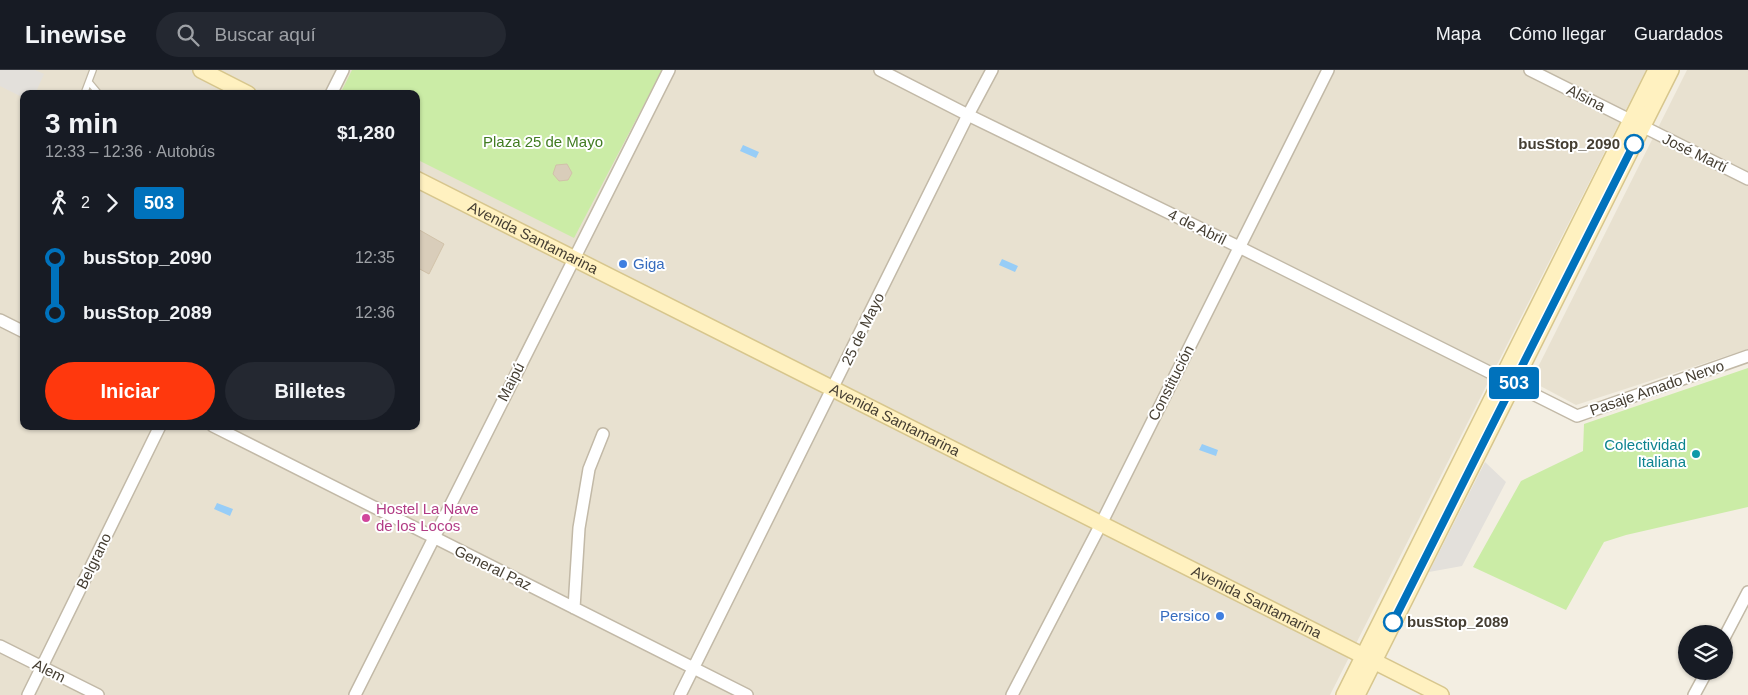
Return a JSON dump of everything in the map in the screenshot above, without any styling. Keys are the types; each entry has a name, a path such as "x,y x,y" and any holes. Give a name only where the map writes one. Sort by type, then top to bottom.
{"main road":[{"path":"200,70 240,90"},
{"path":"1344,695 1369,659 1508,382 1636,124 1656,70"},
{"path":"1636,124 1671,70"},
{"name":"Avenida Santamarina","path":"420,181 1441,695"},
{"path":"1357,695 1369,659"}],"street":[{"path":"333,90 343,70"},
{"name":"Maipú","path":"355,695 669,70"},
{"name":"4 de Abril","path":"880,70 1508,382"},
{"name":"25 de Mayo","path":"680,695 992,70"},
{"name":"Constitución","path":"1012,695 1328,70"},
{"name":"Alsina","path":"1530,70 1636,124"},
{"name":"José Martí","path":"1636,124 1748,179"},
{"path":"0,320 20,330"},
{"name":"Pasaje Amado Nervo","path":"1508,382 1577,416 1748,356"},
{"name":"Belgrano","path":"28,695 158,430"},
{"name":"General Paz","path":"221,430 747,695"},
{"path":"574,608 579,528 589,469 603,434"},
{"path":"1731,625 1748,592"},
{"name":"Alem","path":"0,646 98,695"},
{"path":"1694,695 1702,680"}],"lane":[{"path":"86,90 93,70"},
{"path":"89,82 96,90"}],"shaded area":[{"path":"0,70 1646,70 1330,695 0,695"},
{"path":"0,70 35,70 44,74 37,90 20,90 20,96 0,86"},
{"path":"1687,70 1748,70 1748,349 1576,405 1531,381"},
{"path":"1485,462 1506,482 1462,566 1429,572"}],"green space":[{"name":"Plaza 25 de Mayo","path":"352,70 662,70 574,238 420,161 420,90 342,90"},
{"path":"1748,368 1748,507 1626,535 1604,542 1566,610 1473,567 1521,481 1583,451 1584,424"}],"water":[{"path":"743,145 759,152 756,158 740,151"},
{"path":"1002,259 1018,266 1015,272 999,265"},
{"path":"1202,444 1218,450 1216,456 1199,450"},
{"path":"217,503 233,509 230,516 214,509"}],"building":[{"path":"567,164 572,173 568,180 559,181 553,174 556,165"},
{"path":"420,230 444,244 429,274 420,269"}],"bus line":[{"name":"503","path":"1393,622 1634,144"}],"place":[{"name":"busStop_2090","path":"1634,144"},
{"name":"Giga","path":"623,264"},
{"name":"Colectividad Italiana","path":"1696,454"},
{"name":"Hostel La Nave de los Locos","path":"366,518"},
{"name":"Persico","path":"1220,616"},
{"name":"busStop_2089","path":"1393,622"}]}
